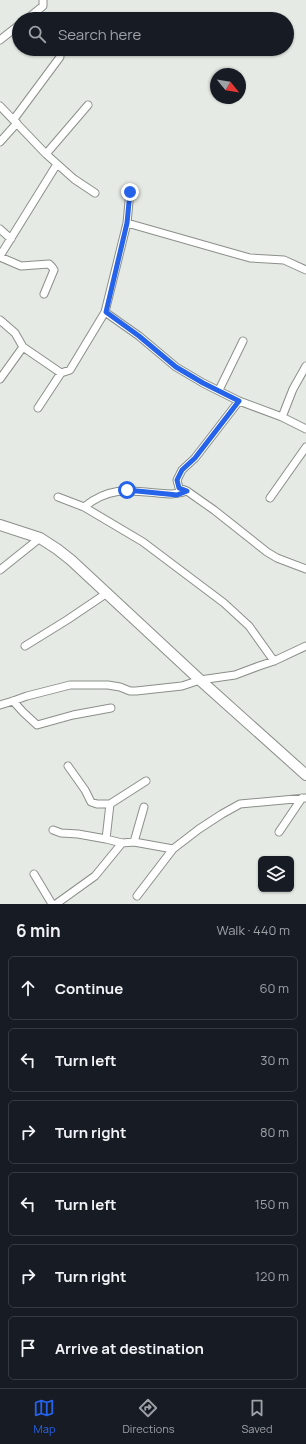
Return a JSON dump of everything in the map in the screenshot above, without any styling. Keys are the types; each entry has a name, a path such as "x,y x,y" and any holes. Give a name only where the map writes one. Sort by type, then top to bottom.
{"main road":[{"path":"0,525 40,538 71,560 200,680 306,775"}],"street":[{"path":"36,12 43,6 43,0"},
{"path":"0,40 12,31"},
{"path":"0,142 60,56"},
{"path":"46,154 88,105"},
{"path":"0,106 46,154 74,179 95,193"},
{"path":"44,294 54,270 49,264 21,266 0,256 57,164"},
{"path":"38,408 61,373 70,370 106,312 127,223 130,192"},
{"path":"127,223 250,258 284,260 297,264 306,270"},
{"path":"0,229 11,239"},
{"path":"106,312 139,336 176,367 203,383 239,401 282,417 306,429"},
{"path":"0,320 15,334 22,347 61,373"},
{"path":"219,390 243,341"},
{"path":"0,378 22,347"},
{"path":"282,417 293,389 306,366"},
{"path":"239,401 195,458 182,470 177,480 179,488 187,491 214,510 267,552 277,558 306,569"},
{"path":"270,498 306,447"},
{"path":"84,507 101,495 127,490 177,495 187,491"},
{"path":"58,497 84,507 143,542 224,604 249,626 274,661"},
{"path":"0,570 40,538"},
{"path":"25,646 67,620 106,593"},
{"path":"0,705 27,696 70,685 108,685 136,691 182,686 200,680 235,675 274,661 306,646"},
{"path":"13,701 37,725 73,715 111,708"},
{"path":"68,766 85,790 91,802 97,804 110,804 146,781"},
{"path":"280,832 304,798"},
{"path":"138,896 173,848 199,829 240,804 275,802 304,798"},
{"path":"106,839 110,804"},
{"path":"134,842 144,807"},
{"path":"53,830 61,833 78,834 122,843 134,842 173,848"},
{"path":"56,904 95,876 122,843"},
{"path":"34,874 52,904"}],"route":[{"path":"127,490 177,495 187,491 179,488 177,480 182,470 195,458 239,401 203,383 176,367 139,336 106,312 127,223 130,192"}]}
